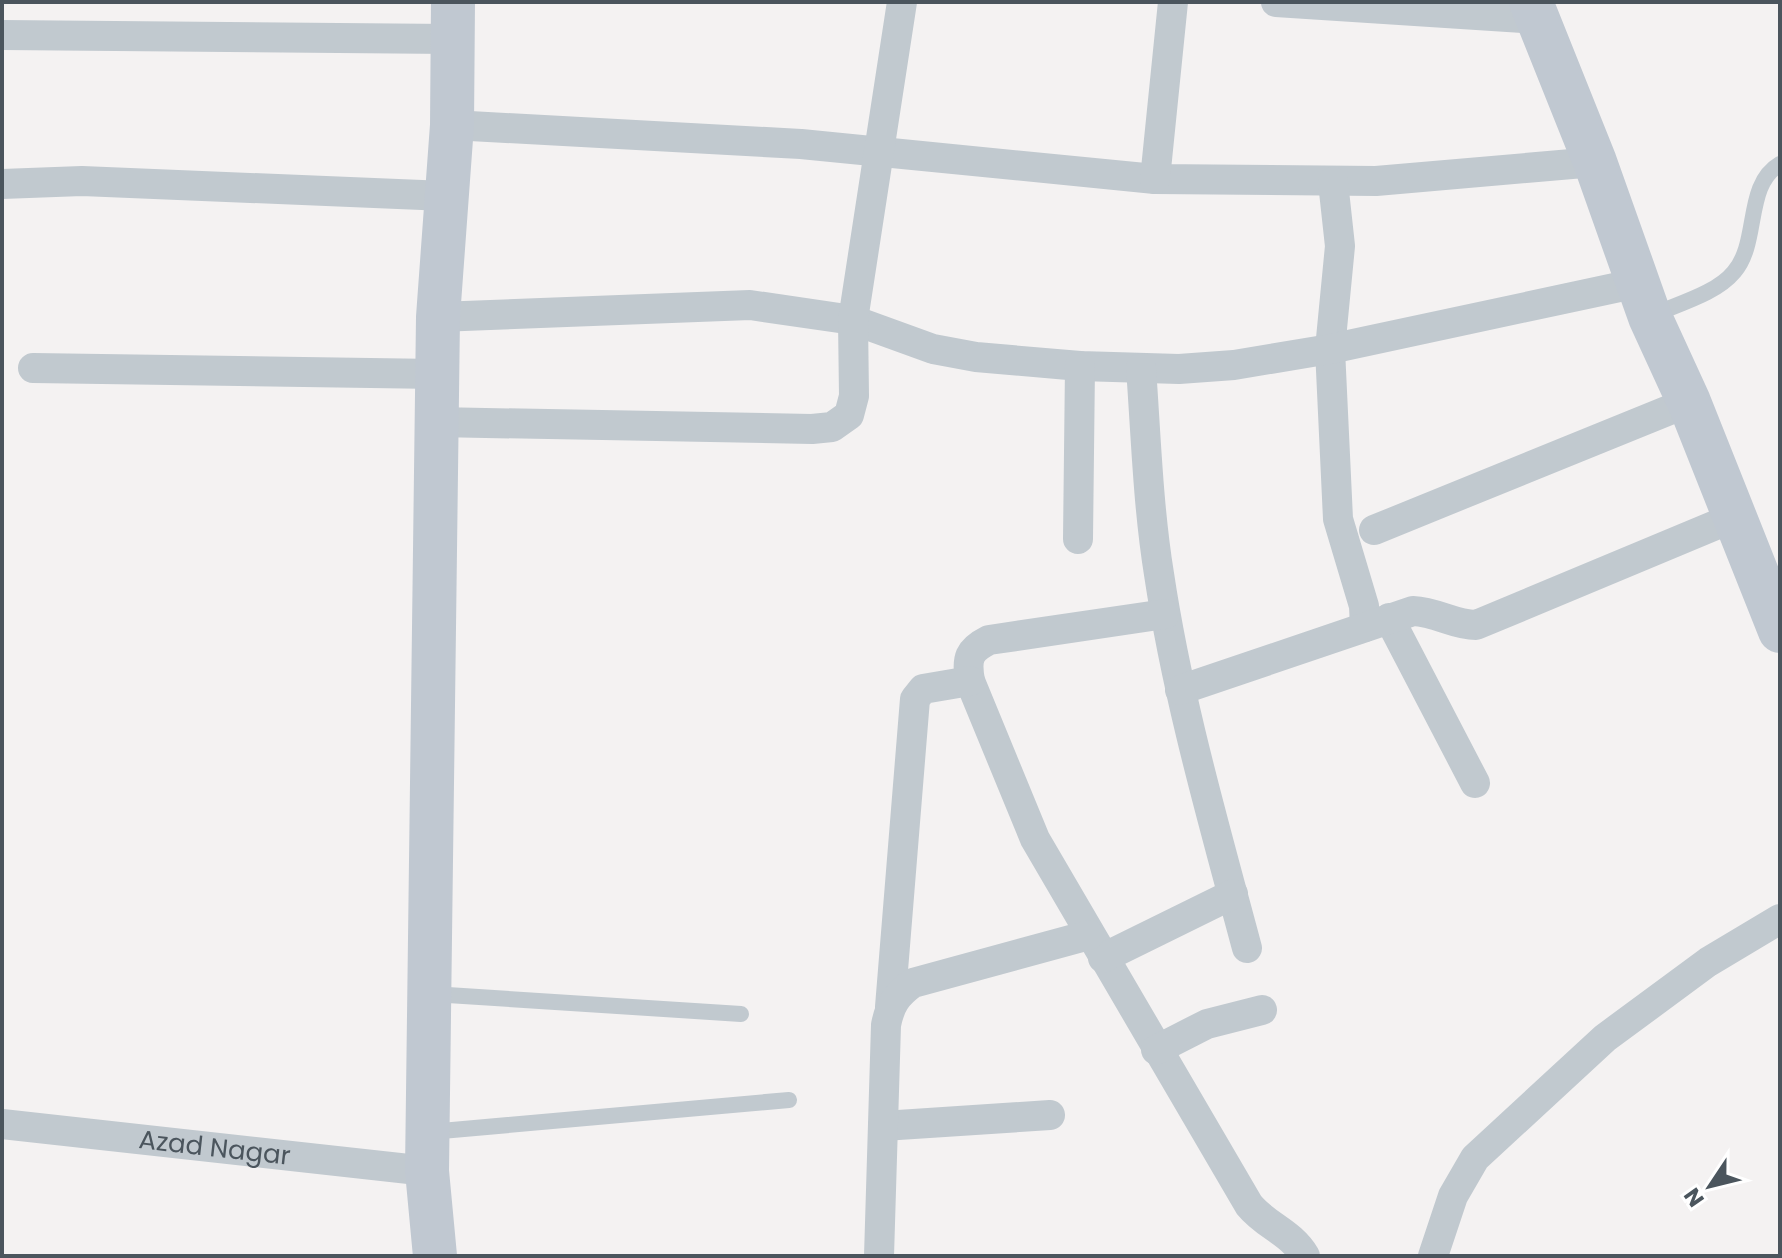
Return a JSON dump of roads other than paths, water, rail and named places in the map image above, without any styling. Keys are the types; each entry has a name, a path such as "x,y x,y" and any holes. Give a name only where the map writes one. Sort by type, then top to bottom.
{"street":[{"path":"436,422 832,427 849,415 854,396 853,320 902,2"},
{"path":"1155,179 1173,2"},
{"path":"1276,2 1534,10 1595,162 1644,300 1689,402 1780,631"},
{"path":"2,35 452,20 452,125 438,317 436,422 428,1152 435,1256"},
{"path":"452,125 801,144 1155,179 1333,182 1595,162"},
{"path":"2,184 82,181 446,196"},
{"path":"1333,182 1340,246 1330,349 1338,519 1364,606 1475,783"},
{"path":"438,317 750,305 853,320 933,349 1080,366 1141,368 1234,365 1644,300"},
{"path":"1078,539 1080,366"},
{"path":"33,368 437,374"},
{"path":"1141,368 1158,570 1165,614 1180,690 1247,948"},
{"path":"1374,530 1689,402"},
{"path":"1180,690 1413,611 1433,611 1459,625 1476,625 1735,517"},
{"path":"1165,614 989,640 973,648 967,662 970,681 1035,839 1156,1050 1249,1205 1268,1225 1295,1240 1305,1256"},
{"path":"879,1256 890,1007 915,699 923,689 970,681"},
{"path":"890,1007 900,992 913,983 1096,946 1233,894"},
{"path":"1433,1256 1463,1175 1485,1148 1605,1038 1708,962 1780,919"},
{"path":"1156,1050 1207,1024 1262,1010"},
{"path":"883,1126 1050,1115"},
{"name":"Azad Nagar","path":"2,1124 428,1152"}],"lane":[{"path":"1644,300 1719,285 1734,272 1746,253 1760,189 1770,170 1780,164"},
{"path":"430,994 741,1014"},
{"path":"428,1152 789,1100"}]}
